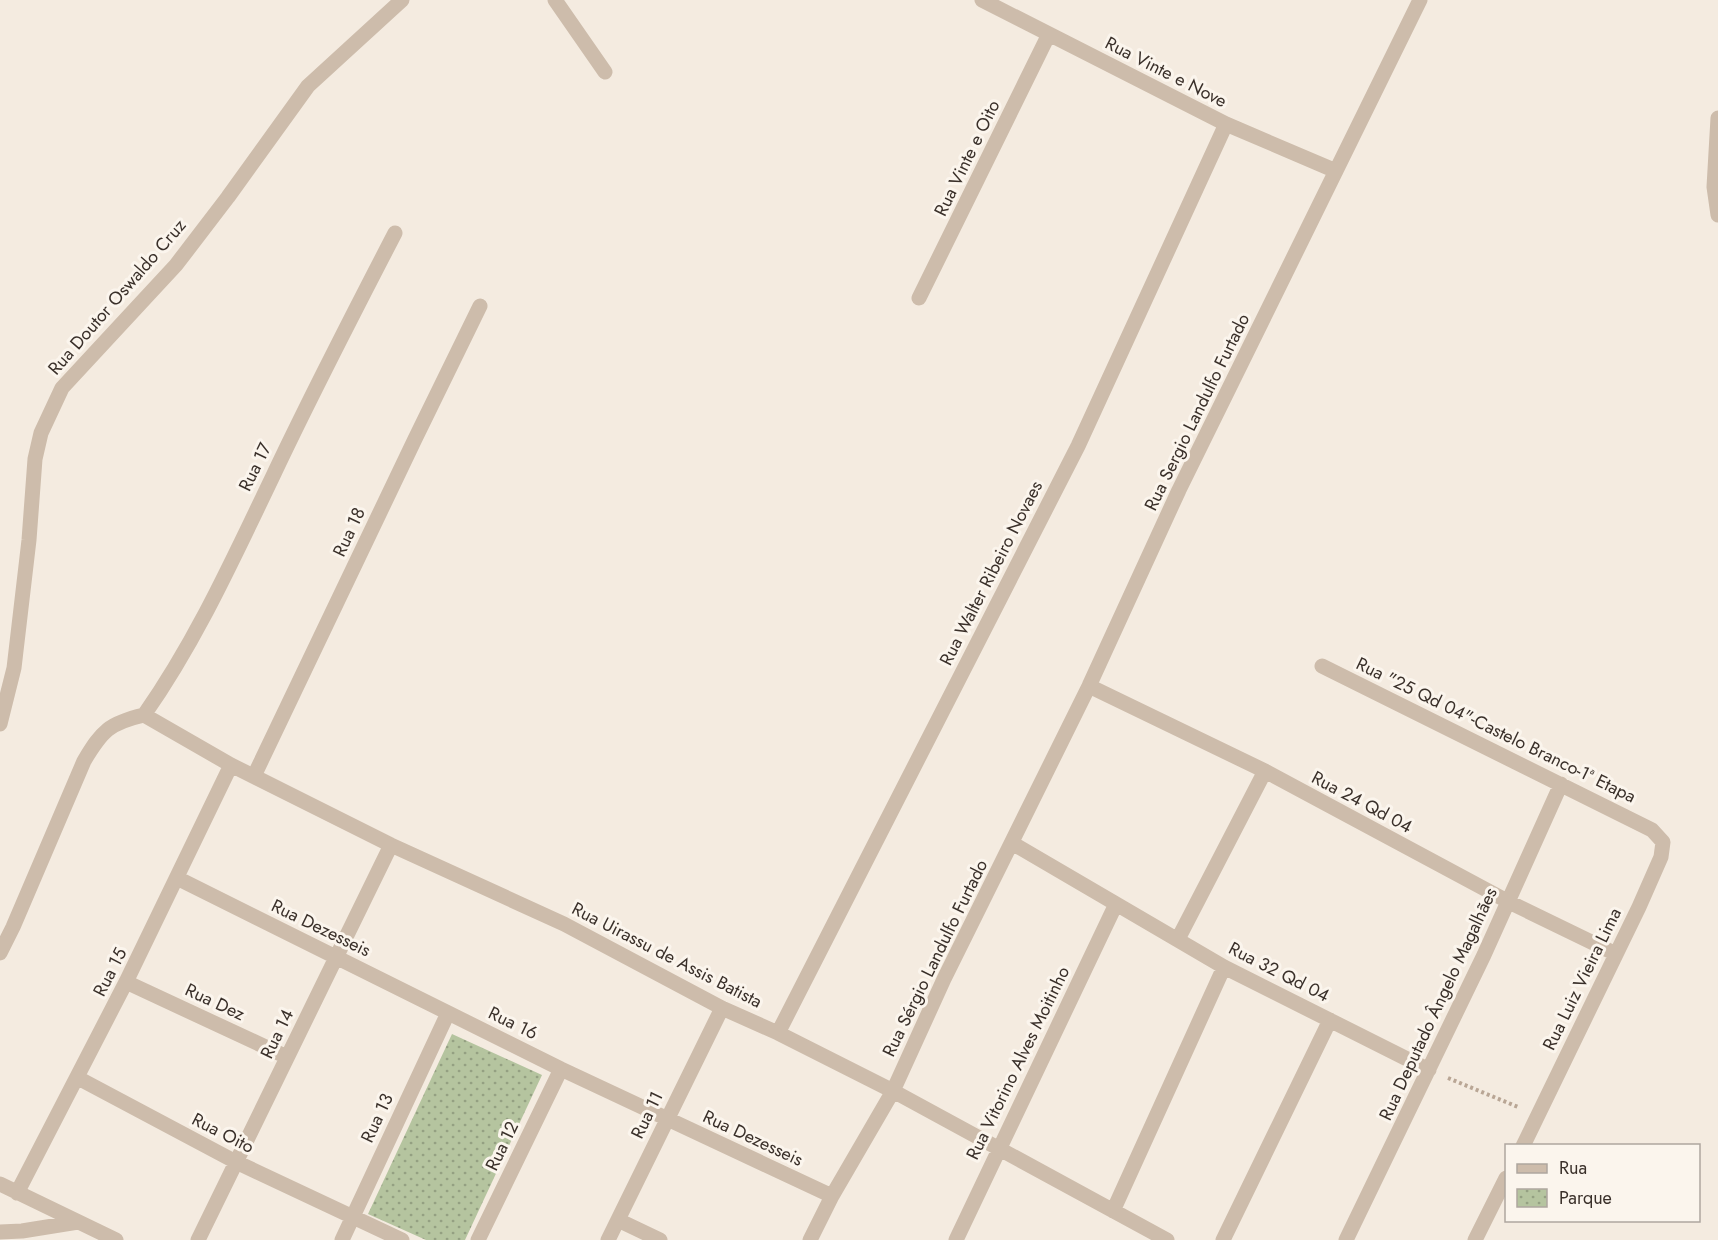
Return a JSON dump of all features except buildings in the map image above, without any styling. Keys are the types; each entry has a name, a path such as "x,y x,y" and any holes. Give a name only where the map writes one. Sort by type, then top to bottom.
{"street":[{"name":"Rua Doutor Oswaldo Cruz","path":"0,724 15,657 29,540 35,459 41,433 62,388 176,265 308,86 402,0"},
{"path":"555,0 605,72"},
{"name":"Rua Vinte e Nove","path":"982,0 1226,124 1336,171"},
{"name":"Rua Sergio Landulfo Furtado","path":"1012,843 1089,686 1179,490 1420,0"},
{"name":"Rua Vinte e Oito","path":"919,298 1050,34"},
{"path":"1718,118 1714,187 1718,215"},
{"name":"Rua Walter Ribeiro Novaes","path":"778,1033 1078,446 1226,124"},
{"name":"Rua 17","path":"144,715 168,681 199,626 328,362 395,233"},
{"name":"Rua 18","path":"254,776 480,306"},
{"name":"Rua \"25 Qd 04\"-Castelo Branco-1ª Etapa","path":"1322,666 1652,830"},
{"name":"Rua 24 Qd 04","path":"1089,686 1265,771 1509,902 1616,954"},
{"path":"0,953 84,761 99,737 111,726 144,715"},
{"name":"Rua Uirassu de Assis Batista","path":"144,715 231,765 391,845 564,924 722,1008 778,1033 892,1091 1167,1240"},
{"name":"Rua 15","path":"18,1193 126,982 231,765"},
{"path":"1178,939 1265,771"},
{"name":"Rua Deputado Ângelo Magalhães","path":"1346,1240 1509,902 1560,784"},
{"name":"Rua Luiz Vieira Lima","path":"1524,1144 1661,857 1663,842 1652,830"},
{"name":"Rua 32 Qd 04","path":"1012,843 1224,967 1429,1070"},
{"name":"Rua Sérgio Landulfo Furtado","path":"810,1240 832,1196 892,1091 1012,843"},
{"name":"Rua 14","path":"198,1240 391,845"},
{"name":"Rua Dezesseis","path":"177,878 448,1013"},
{"name":"Rua Vitorino Alves Moitinho","path":"956,1240 1116,904"},
{"path":"1113,1211 1224,967"},
{"name":"Rua Dez","path":"126,982 287,1057"},
{"name":"Rua 11","path":"608,1240 722,1008"},
{"name":"Rua 16","path":"448,1013 561,1069"},
{"name":"Rua 13","path":"342,1240 448,1013"},
{"path":"1223,1240 1330,1020"},
{"name":"Rua Dezesseis","path":"561,1069 832,1196"},
{"name":"Rua 12","path":"478,1240 561,1069"},
{"name":"Rua Oito","path":"78,1078 236,1162 402,1240"},
{"path":"1475,1240 1505,1180"},
{"path":"0,1184 116,1240"},
{"path":"618,1220 660,1240"},
{"path":"0,1232 22,1231 78,1222"}],"path":[{"path":"1429,1070 1538,1116"}],"green space":[{"path":"452,1034 542,1075 465,1240 426,1240 368,1214"}]}
